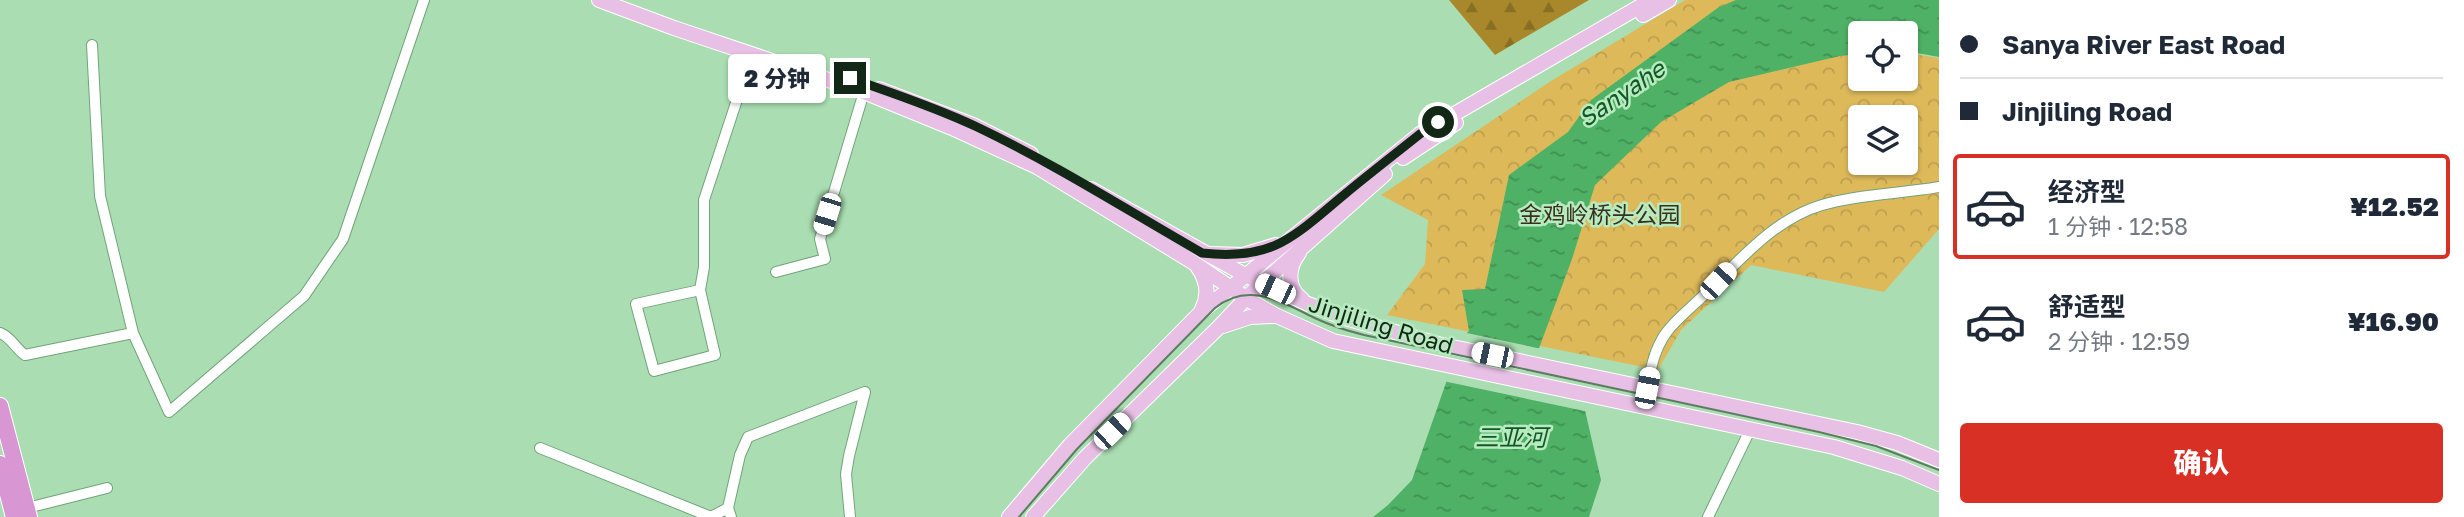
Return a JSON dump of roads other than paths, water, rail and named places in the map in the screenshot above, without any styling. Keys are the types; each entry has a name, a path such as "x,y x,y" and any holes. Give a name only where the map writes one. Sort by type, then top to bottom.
{"highway":[{"path":"0,406 24,514"},
{"path":"0,464 24,514"}],"main road":[{"name":"Jinjiling Road","path":"599,0 864,92 952,128 1037,167 1198,258 1360,323 1438,344 1857,432 1897,443 1939,460"},
{"name":"Jinjiling Road","path":"623,0 919,103 972,125 1031,154 1198,258 1246,298 1277,316 1333,341 1866,456 1939,484"},
{"path":"1033,517 1103,440 1218,328 1303,237 1420,134 1651,0"},
{"path":"1009,517 1070,445 1202,311 1245,275 1303,237 1404,158 1467,115 1669,0"},
{"path":"1202,311 1206,303 1207,288 1198,258 1254,253 1303,237"},
{"path":"1303,237 1290,271 1296,296 1308,304"},
{"path":"1218,328 1250,317 1277,316"}],"street":[{"path":"92,46 100,195 133,333 169,412 304,296 343,240 424,0"},
{"path":"700,290 636,304 654,371 715,355 700,290 704,267 704,200 752,54"},
{"path":"776,272 825,259 820,239 864,92"},
{"path":"1647,388 1654,354 1667,331 1741,257 1792,218 1821,205 1867,195 1939,187"},
{"path":"0,333 6,335 25,355 133,333"},
{"path":"540,447 711,517 729,512 740,455 748,437 865,391 847,465 850,517"},
{"path":"1708,517 1750,430"},
{"path":"24,514 107,488"}],"water":[{"path":"1736,0 1939,0 1939,57 1918,53 1918,21 1848,21 1848,55 1729,82 1661,122 1595,185 1572,259 1538,351 1579,384 1601,480 1589,517 1373,517 1412,480 1462,337 1469,331 1462,290 1485,289 1509,175 1568,132 1591,100 1719,7"}],"tram line":[{"path":"1019,517 1077,449 1215,308 1228,300 1253,295 1279,301 1328,324 1364,335 1819,432 1876,446 1939,470"}],"water label":[{"name":"Sanyahe","path":"1622,94"},
{"name":"三亚河","path":"1511,438"}],"park label":[{"name":"金鸡岭桥头公园","path":"1600,215"}]}
